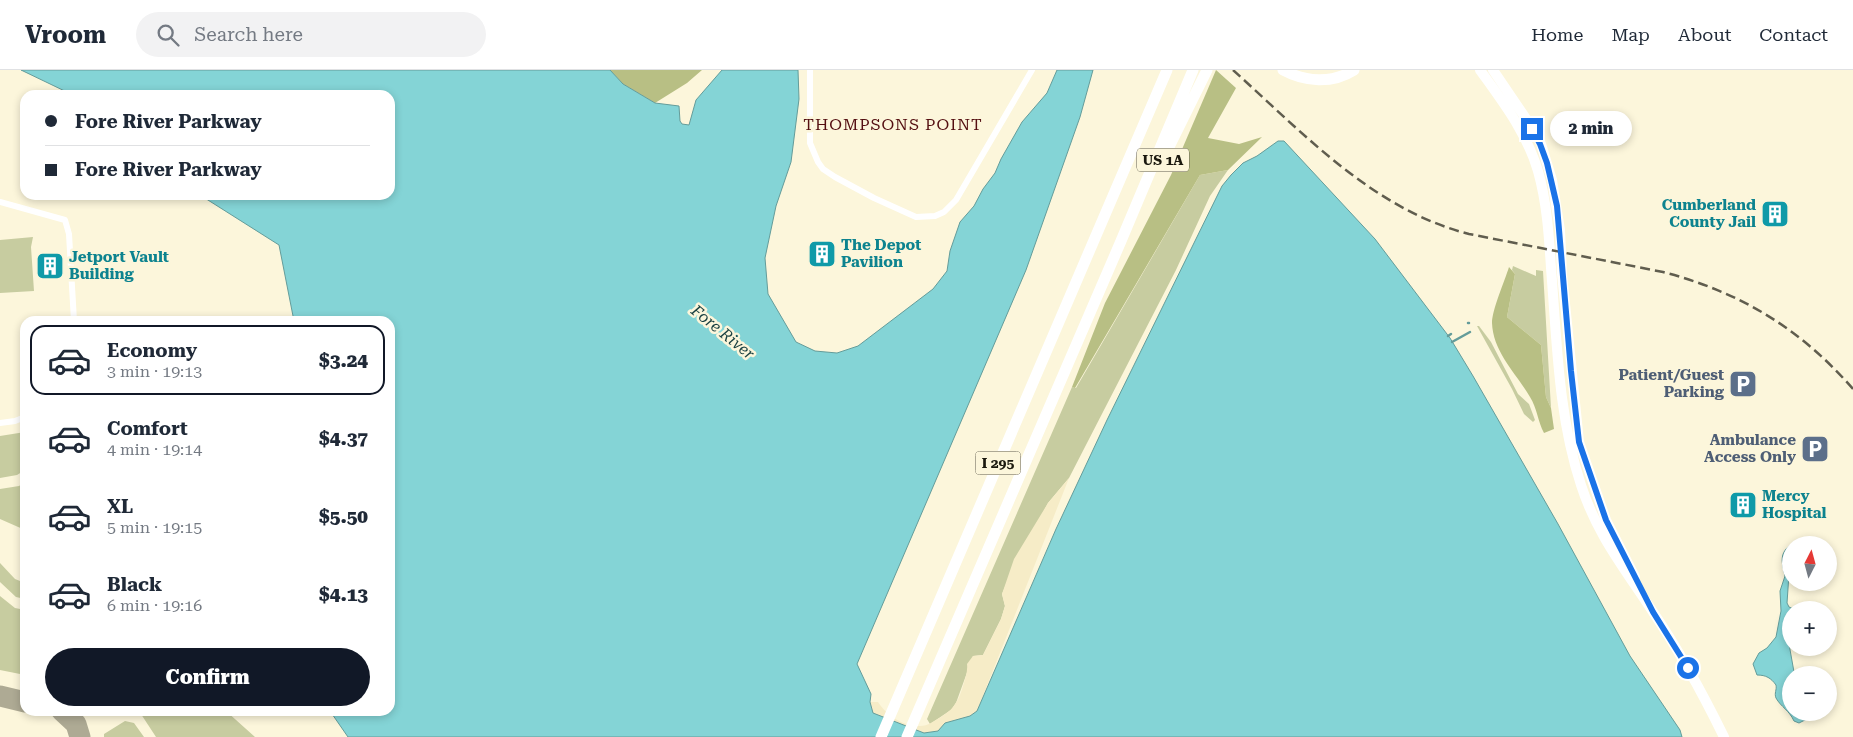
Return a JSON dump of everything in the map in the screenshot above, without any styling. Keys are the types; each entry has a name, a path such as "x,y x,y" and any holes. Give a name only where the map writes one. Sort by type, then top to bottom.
{"highway":[{"path":"1148,113 1162,70"},
{"name":"I 295","path":"881,737 1167,70"},
{"name":"I 295","path":"907,737 1194,70"},
{"path":"1283,70 1305,79 1320,80 1339,77 1354,70"},
{"name":"US 1A","path":"1121,241 1206,74"}],"main road":[{"path":"1480,70 1518,125 1530,149 1542,186 1557,274 1579,442 1606,520 1653,612 1696,681 1724,737"},
{"path":"1493,70 1526,117 1540,144 1552,180 1560,230 1557,274"}],"street":[{"path":"810,70 810,143 818,162 834,177 904,212 922,218 944,212 956,200 1032,70"},
{"path":"0,202 65,220 69,234 74,316"},
{"path":"0,423 20,419"}],"green space":[{"path":"610,70 702,70 687,83 655,103 623,84"},
{"path":"1216,70 1236,88 1208,138 1239,144 1262,137 1228,170 1200,175 1075,388 1072,387 1105,303 1171,175"},
{"path":"1228,170 1210,196 1176,270 1069,478 1048,503 1007,582 1002,594 1005,606 1001,619 983,655 973,656 956,703 951,710 930,724 927,719 1072,387 1076,388 1200,175"},
{"path":"33,237 31,247 34,291 0,293 0,240"},
{"path":"1513,266 1536,276 1536,270 1543,271 1551,408 1546,397 1541,345 1507,317 1515,274 1512,270"},
{"path":"1509,267 1515,274 1507,317 1541,345 1546,397 1551,408 1554,429 1544,433 1532,401 1506,362 1493,334 1494,311"},
{"path":"1477,326 1479,326 1491,342 1518,394 1529,404 1535,420 1533,422 1524,414"},
{"path":"20,433 20,473 17,475 0,478 0,436"},
{"path":"19,486 20,528 0,519 0,489"},
{"path":"0,563 15,579 20,581 20,598 16,597 0,582"},
{"path":"0,596 15,608 20,609 20,674 0,670"},
{"path":"142,716 232,716 255,737 156,737"},
{"path":"125,721 134,723 144,737 104,737 104,734"}],"sand":[{"path":"1069,478 977,711 970,716 945,723 938,731 924,733 873,713 870,702 878,702 881,707 896,719 914,726 920,726 933,722 952,708 958,700 966,675 967,664 973,656 983,655 1001,619 1005,606 1002,594 1014,559 1048,503"}],"water":[{"name":"Fore River","path":"21,70 610,70 623,84 655,103 679,106 680,121 682,124 689,125 696,100 722,70 798,70 799,99 791,162 776,206 765,258 768,294 796,342 815,351 837,353 858,346 933,289 947,271 950,251 960,222 974,206 983,189 995,173 1022,122 1047,93 1057,70 1093,70 1080,117 1026,270 857,664 871,694 870,702 873,713 924,733 938,731 945,723 970,716 977,711 1056,529 1107,420 1222,186 1243,163 1257,156 1278,141 1284,141 1375,239 1450,338 1558,524 1630,656 1680,730 1682,737 348,737 333,716 395,716 395,316 293,316 279,245 208,200 395,200 395,90 63,90"},
{"path":"1782,585 1782,591 1788,591 1787,601 1782,601 1782,656 1791,656 1793,666 1782,666 1782,706 1775,695 1776,685 1766,676 1757,675 1753,664 1759,653 1767,648 1776,637 1781,611 1780,591"}],"waterway":[{"path":"1452,342 1470,332"}],"taxiway":[{"path":"0,696 20,701"},
{"path":"67,716 76,724 80,737"}],"railway":[{"path":"1233,70 1342,167 1402,207 1434,223 1469,234 1663,272 1718,290 1743,302 1790,331 1812,348 1853,389"}],"place":[{"name":"Cumberland County Jail","path":"1775,214"},
{"name":"The Depot Pavilion","path":"822,254"},
{"name":"Jetport Vault Building","path":"50,266"},
{"name":"Patient/Guest Parking","path":"1743,384"},
{"name":"Ambulance Access Only","path":"1815,449"},
{"name":"Mercy Hospital","path":"1743,505"}],"district":[{"name":"THOMPSONS POINT","path":"893,124"}],"route":[{"path":"1532,129 1547,163 1557,206 1574,406 1579,442 1592,485 1606,520 1653,612 1688,668"}]}
